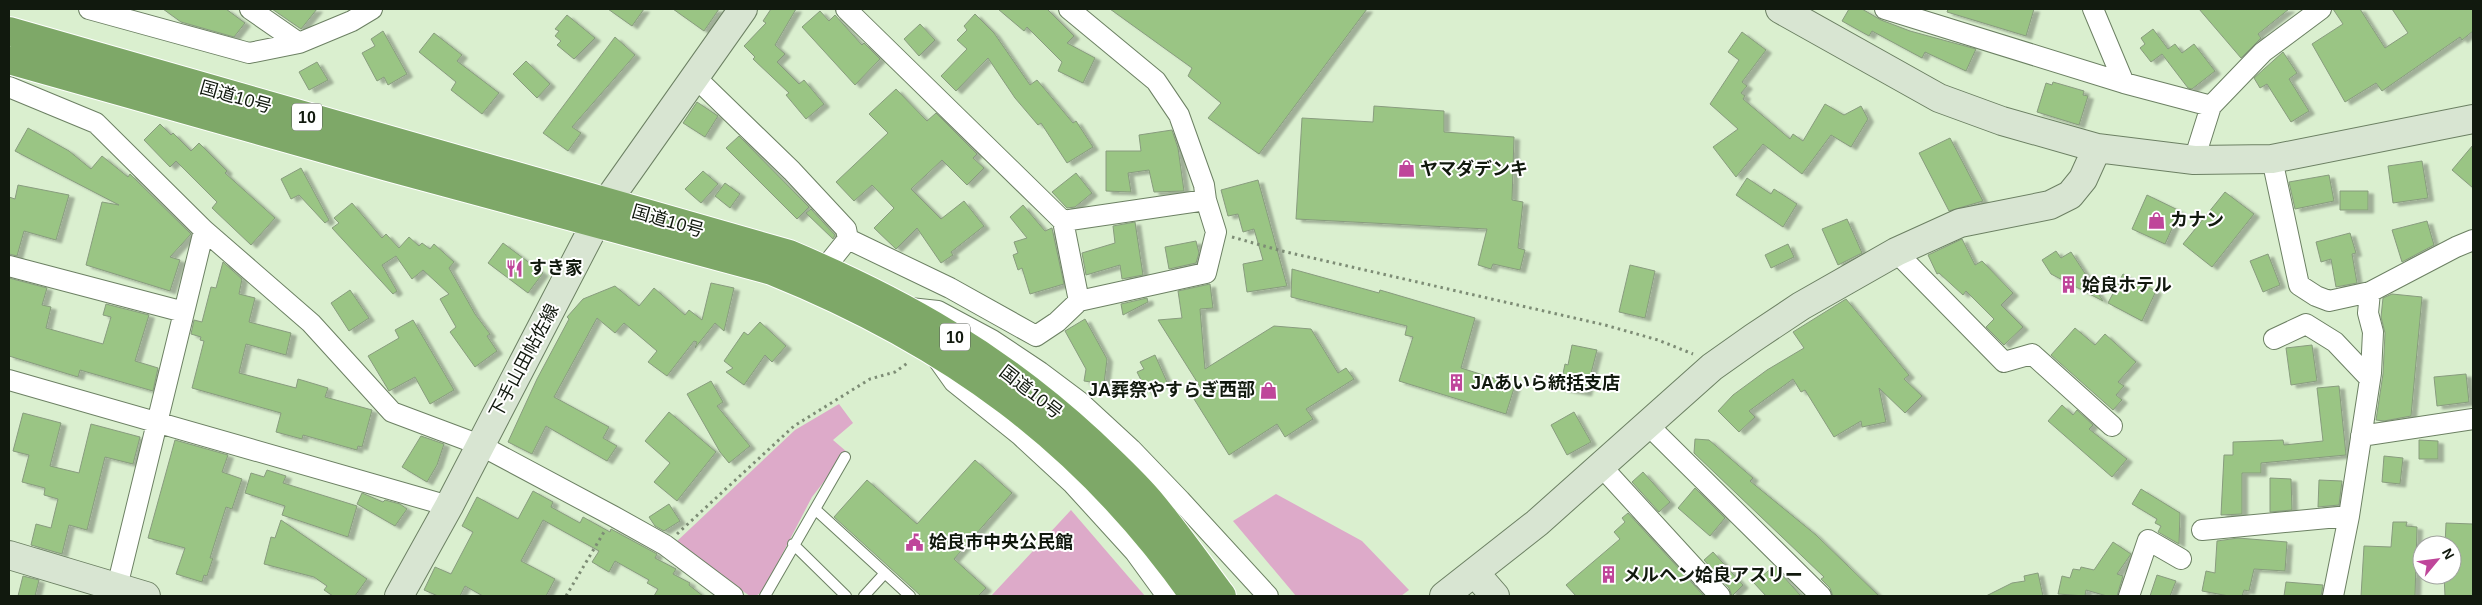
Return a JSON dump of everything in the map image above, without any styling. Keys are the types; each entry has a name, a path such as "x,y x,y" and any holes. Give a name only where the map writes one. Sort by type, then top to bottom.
{"highway":[{"name":"国道10号","path":"9,31 601,212 772,271 830,294 930,347 979,380 1052,435 1140,525 1194,596"},
{"name":"国道10号","path":"9,60 388,166 789,254 824,269 903,307 986,356 1048,403 1148,499 1222,596"}],"street":[{"path":"89,9 249,53 299,43 352,21 372,9"},
{"path":"250,9 299,43"},
{"path":"335,9 352,21"},
{"name":"下手山田帖佐線","path":"399,596 449,506 601,212 743,9"},
{"path":"846,9 1063,221 1079,301"},
{"path":"848,239 950,288 1036,336 1057,322 1079,301 1206,273 1216,232 1206,200 1204,185 1179,115 1156,81 1069,9"},
{"path":"1780,9 1939,98 2002,121 2097,148 2194,160 2272,159 2473,118"},
{"path":"1885,9 2124,83 2211,106"},
{"path":"2093,9 2124,83"},
{"path":"2194,160 2211,106 2263,52 2321,9"},
{"path":"695,77 798,178 846,229 848,239 824,269"},
{"path":"9,88 96,123 204,230 310,324 392,412 480,445 613,516 665,545 732,596"},
{"path":"1444,596 1537,523 1712,368 1800,306 1896,252 1960,222 2050,205 2070,195 2083,178 2097,148"},
{"path":"2272,159 2299,285 2316,296 2329,300 2370,292 2473,240"},
{"path":"1063,221 1206,200"},
{"path":"116,587 204,230"},
{"path":"1896,252 2004,362 2032,354 2112,426"},
{"path":"9,266 184,312"},
{"path":"2333,596 2349,516 2370,379 2373,332 2368,313 2370,292"},
{"path":"903,307 938,311 946,315 1008,351 1080,402 1150,468 1268,596"},
{"path":"2274,339 2306,324 2335,342 2370,379"},
{"path":"930,347 954,382 1020,435 1073,484 1135,552 1167,596"},
{"path":"9,380 449,506"},
{"path":"2361,436 2473,419"},
{"path":"1647,424 1821,596"},
{"path":"1601,466 1720,596"},
{"path":"2202,530 2349,516"},
{"path":"2129,596 2148,540 2181,559"},
{"path":"9,555 146,596"},
{"path":"1475,573 1495,596"}],"lane":[{"path":"765,596 793,544 816,510 845,457"},
{"path":"816,510 910,596"},
{"path":"793,544 846,596"},
{"path":"864,596 884,572"}],"path":[{"path":"1216,232 1282,251 1605,325 1658,340 1697,355 1712,368"},
{"path":"665,545 794,426 870,379 895,372 930,347"},
{"path":"566,596 613,516"}],"shaded area":[{"path":"839,404 853,423 833,440 847,452 812,497 763,591 756,596 750,596 686,553 675,543 795,430"},
{"path":"1276,494 1362,541 1409,590 1401,596 1296,596 1233,521"},
{"path":"1071,510 1145,596 991,596"}],"building":[{"path":"163,9 226,9 245,23 234,37 181,22"},
{"path":"272,9 317,9 301,29"},
{"path":"608,9 644,9 632,26"},
{"path":"673,9 719,9 704,31"},
{"path":"771,9 796,9 775,45 785,54 777,62 799,84 804,80 824,104 806,119 786,95 789,93 753,59 755,57 744,46 766,23 763,21"},
{"path":"998,9 1047,9 1074,36 1067,43 1095,58 1083,83 1058,71 1062,62 1027,27 1024,31"},
{"path":"1110,9 1367,9 1259,154 1208,118 1221,103 1188,76 1192,68"},
{"path":"1849,9 1862,9 1881,20 1910,31 1976,49 1966,71 1925,52 1922,58 1872,31 1869,36 1842,21"},
{"path":"1948,9 2034,9 2026,36 1947,12"},
{"path":"2199,9 2289,9 2258,34 2261,38 2241,58"},
{"path":"2333,9 2360,9 2385,48 2408,33 2392,9 2473,9 2473,31 2462,40 2460,37 2382,91 2376,83 2345,102 2312,44 2343,24"},
{"path":"820,11 829,21 835,15 862,45 864,43 880,59 855,85 802,27"},
{"path":"975,14 994,33 1030,85 1037,80 1073,123 1076,121 1093,147 1067,163 1041,123 1038,125 1015,98 988,58 956,91 941,76 967,49 957,40 967,30 964,26"},
{"path":"567,15 595,38 574,59 557,45 561,41 555,36 559,31 555,29"},
{"path":"920,24 935,40 919,56 904,39"},
{"path":"2153,29 2168,49 2175,44 2182,53 2194,44 2215,71 2192,89 2188,88 2162,54 2151,62 2140,48 2145,44 2141,38"},
{"path":"383,31 407,74 388,85 384,77 377,81 362,53 375,46 371,39"},
{"path":"1742,32 1766,50 1742,82 1747,86 1741,93 1745,96 1743,99 1790,139 1793,134 1803,141 1825,104 1844,115 1861,106 1868,119 1851,147 1831,135 1802,174 1763,144 1736,177 1713,147 1738,129 1710,104 1739,60 1728,52"},
{"path":"434,33 462,55 457,61 499,93 482,114 451,90 456,82 419,52"},
{"path":"615,37 635,55 572,127 581,133 568,151 543,133"},
{"path":"2283,52 2297,73 2289,79 2309,111 2291,122 2267,84 2260,88 2254,78"},
{"path":"526,61 550,84 537,98 513,74"},
{"path":"317,62 328,80 309,90 299,72"},
{"path":"2053,82 2084,91 2083,95 2088,96 2079,125 2037,112 2046,83 2052,85"},
{"path":"896,89 927,121 936,113 977,154 973,158 984,168 967,185 942,160 911,189 941,219 964,201 984,226 951,252 953,255 941,263 917,228 896,249 874,228 894,208 872,185 854,201 836,182 888,133 869,114"},
{"path":"697,102 718,116 705,137 683,123"},
{"name":"ヤマダデンキ","path":"1374,106 1444,111 1444,132 1514,137 1512,200 1523,202 1518,248 1525,250 1520,270 1493,264 1491,269 1478,265 1487,229 1296,219 1302,118 1373,122"},
{"path":"160,124 171,135 173,133 191,151 199,143 227,171 225,173 275,218 251,245 212,208 217,202 176,161 170,167 144,140"},
{"path":"28,128 69,151 91,169 102,156 128,177 130,174 191,234 170,257 180,260 170,291 86,265 102,202 119,205 15,151"},
{"path":"1172,130 1178,148 1184,191 1154,192 1149,170 1128,173 1131,192 1106,191 1106,151 1141,151 1139,135"},
{"path":"739,136 809,207 797,219 726,148"},
{"path":"1950,138 1983,201 1949,211 1919,153"},
{"path":"2473,145 2473,188 2452,170"},
{"path":"2422,161 2428,198 2393,203 2388,166"},
{"path":"301,168 329,220 325,223 299,195 291,199 281,179"},
{"path":"703,171 718,184 701,203 685,189"},
{"path":"1076,173 1092,193 1075,207 1067,208 1052,192"},
{"path":"2329,175 2334,201 2295,209 2289,182"},
{"path":"1747,178 1771,194 1774,189 1797,204 1783,227 1736,195"},
{"path":"1258,180 1287,286 1247,292 1243,264 1263,260 1254,229 1243,232 1238,214 1228,216 1221,190"},
{"path":"725,183 740,194 730,208 715,196"},
{"path":"18,185 69,195 56,240 24,231 17,256 9,254 9,197 15,199"},
{"path":"2340,191 2368,191 2368,210 2340,210"},
{"path":"2225,192 2254,214 2212,267 2183,244"},
{"name":"カナン","path":"2147,195 2180,211 2165,244 2132,229"},
{"path":"352,203 382,238 386,234 399,248 409,237 419,246 422,243 430,249 434,244 454,262 449,268 475,314 490,334 487,336 497,351 475,367 450,332 456,327 440,299 449,294 423,270 412,279 396,256 382,265 397,291 393,294 332,228 339,223 334,218"},
{"path":"1023,205 1045,231 1052,228 1064,284 1030,294 1022,268 1018,270 1013,255 1018,253 1014,242 1027,238 1010,217"},
{"path":"811,209 835,235 833,239 806,213"},
{"path":"1847,219 1862,253 1838,265 1822,229"},
{"path":"2427,221 2434,245 2402,262 2392,230"},
{"path":"1135,222 1143,275 1122,279 1120,265 1086,275 1082,253 1115,243 1113,226"},
{"path":"2350,233 2356,253 2352,254 2357,283 2336,287 2331,259 2321,262 2316,242"},
{"path":"1962,239 1975,265 1982,261 2013,293 2001,305 2023,327 2004,345 1986,327 1994,319 1966,291 1963,295 1939,273 1937,274 1928,255"},
{"path":"1196,241 1199,253 1196,263 1169,269 1165,247"},
{"name":"すき家","path":"503,243 543,273 528,293 488,263"},
{"path":"1788,244 1794,257 1771,268 1765,255"},
{"path":"2056,251 2061,258 2071,252 2103,301 2051,274 2042,260"},
{"path":"2268,254 2280,285 2263,292 2250,261"},
{"path":"223,262 242,279 239,294 255,298 249,322 291,333 286,355 246,344 239,373 296,388 298,379 328,388 325,397 372,410 362,447 358,446 357,450 303,435 302,439 276,432 281,413 192,388 204,341 200,340 201,337 191,334 194,320 202,322 211,287 216,288"},
{"path":"1630,265 1655,271 1645,318 1619,312"},
{"path":"1292,269 1379,293 1380,290 1475,318 1461,368 1515,385 1506,414 1399,381 1413,337 1405,335 1407,326 1291,297"},
{"path":"2123,274 2156,291 2142,321 2108,303"},
{"path":"9,278 47,288 42,305 51,307 46,328 103,344 111,317 103,315 106,304 149,315 135,361 158,368 153,391 80,370 78,377 9,356"},
{"path":"711,283 734,288 724,331 715,323 695,348 697,342 694,341 667,376 648,362 657,351 624,323 615,333 597,318 554,397 609,427 603,438 617,446 607,461 546,426 532,454 508,442 537,379 569,319 567,317 583,299 615,286 639,306 654,288 685,315 689,310 702,320"},
{"name":"JA葬祭やすらぎ西部","path":"1210,284 1213,308 1200,309 1205,369 1274,326 1311,329 1338,373 1346,368 1354,379 1306,409 1313,419 1285,437 1277,424 1229,455 1194,399 1204,393 1158,320 1182,318 1178,291"},
{"path":"350,290 369,318 349,331 331,303"},
{"path":"2392,294 2422,297 2411,416 2384,421 2376,420 2383,374 2385,333 2381,317 2383,298"},
{"path":"1147,298 1148,302 1123,315 1121,304"},
{"path":"1846,299 1909,375 1904,379 1922,396 1905,413 1879,388 1886,422 1862,427 1861,421 1834,437 1805,390 1801,392 1793,379 1749,411 1755,417 1739,432 1718,411 1733,395 1767,370 1804,348 1793,332"},
{"path":"1085,319 1107,359 1104,384 1084,381 1086,369 1065,331"},
{"path":"413,320 454,390 430,404 415,377 389,391 368,356 399,338 395,330"},
{"path":"760,322 786,346 772,362 765,355 744,385 726,372 733,368 724,361 744,332 748,335"},
{"path":"2075,328 2095,345 2105,334 2136,362 2118,382 2124,386 2116,395 2122,400 2113,410 2051,355"},
{"path":"1572,345 1597,350 1586,393 1560,388 1565,364 1568,365"},
{"path":"2312,345 2317,381 2291,385 2286,348"},
{"path":"1155,355 1167,382 1147,392 1137,372 1144,369 1140,362"},
{"path":"2466,374 2469,402 2437,406 2434,377"},
{"path":"711,381 723,402 717,406 750,446 729,463 720,452 687,394"},
{"path":"2339,386 2346,455 2261,463 2261,473 2242,473 2242,514 2221,515 2224,455 2233,455 2233,442 2283,440 2284,445 2323,441 2317,388"},
{"path":"2062,405 2073,415 2077,410 2093,425 2089,429 2127,459 2112,477 2048,421"},
{"path":"669,412 716,452 677,501 654,482 670,463 645,441"},
{"path":"1574,412 1591,442 1567,455 1551,425"},
{"path":"23,413 61,423 50,466 79,473 91,424 140,437 133,464 105,457 87,530 69,525 62,554 31,545 36,524 51,528 58,499 44,495 45,488 22,482 29,455 13,451"},
{"path":"421,436 444,444 437,465 427,482 402,467"},
{"path":"1695,439 1709,440 1753,478 1750,481 1816,535 1879,596 1833,596 1830,588 1821,579 1824,577 1694,453"},
{"path":"175,440 228,455 222,472 242,479 232,509 226,507 210,558 213,558 207,576 204,575 202,582 176,574 185,548 148,538"},
{"path":"2419,440 2438,441 2438,459 2419,459"},
{"path":"2384,456 2403,458 2400,484 2382,482"},
{"name":"姶良市中央公民館","path":"975,460 1012,493 954,559 986,588 978,596 921,596 834,517 867,480 917,524"},
{"path":"267,470 286,476 283,483 357,506 348,537 282,515 285,506 245,493 251,473 264,477"},
{"path":"1643,472 1670,502 1659,512 1632,482"},
{"path":"2270,478 2291,479 2292,510 2270,512"},
{"path":"2319,480 2342,481 2339,505 2318,507"},
{"path":"1695,488 1725,518 1710,536 1678,508"},
{"path":"2141,489 2180,513 2179,544 2158,532 2161,526 2155,523 2157,519 2132,504"},
{"path":"533,491 553,502 551,507 580,523 583,517 610,532 611,529 657,554 655,558 676,569 673,574 690,583 689,585 703,596 654,596 658,589 647,583 649,580 615,561 609,572 592,562 599,551 543,520 521,561 555,579 546,596 483,596 465,586 460,596 438,596 424,590 435,567 451,574 473,532 462,526 477,497 518,519"},
{"path":"362,493 383,502 385,500 400,504 407,509 395,526 357,504"},
{"path":"669,504 680,521 664,531 655,526 649,517"},
{"path":"1628,513 1704,596 1576,596 1566,585 1620,539 1614,532 1625,522 1622,518"},
{"path":"281,520 367,579 355,596 333,596 324,590 327,586 314,577 264,564 271,537 275,538"},
{"path":"2393,522 2407,522 2406,526 2417,527 2417,535 2412,535 2412,585 2415,585 2415,596 2361,596 2364,546 2391,547"},
{"path":"2446,523 2473,524 2473,596 2445,596 2444,585 2462,585 2462,535 2445,535"},
{"path":"2238,538 2287,542 2285,571 2254,569 2249,591 2244,590 2242,596 2229,596 2202,591 2206,571 2215,573 2217,541"},
{"path":"2113,542 2131,554 2117,574 2123,576 2117,596 2107,596 2086,590 2085,596 2058,594 2062,576 2070,578 2073,569 2080,570 2081,567 2094,570"},
{"path":"1713,552 1743,585 1732,596 1729,588 1704,560"},
{"path":"1774,566 1801,596 1766,596 1754,583"},
{"path":"2038,573 2043,596 1986,596 2012,583 2025,581 2024,576"},
{"path":"2157,575 2176,581 2170,596 2150,596"},
{"path":"23,576 39,580 35,596 18,596"},
{"path":"2286,582 2323,585 2321,596 2284,596"}],"place":[{"name":"ヤマダデンキ","path":"1406,169"},
{"name":"カナン","path":"2156,220"},
{"name":"すき家","path":"515,268"},
{"name":"姶良ホテル","path":"2068,285"},
{"name":"JAあいら統括支店","path":"1457,383"},
{"name":"JA葬祭やすらぎ西部","path":"1269,390"},
{"name":"姶良市中央公民館","path":"915,542"},
{"name":"メルヘン姶良アスリー","path":"1609,575"}]}
